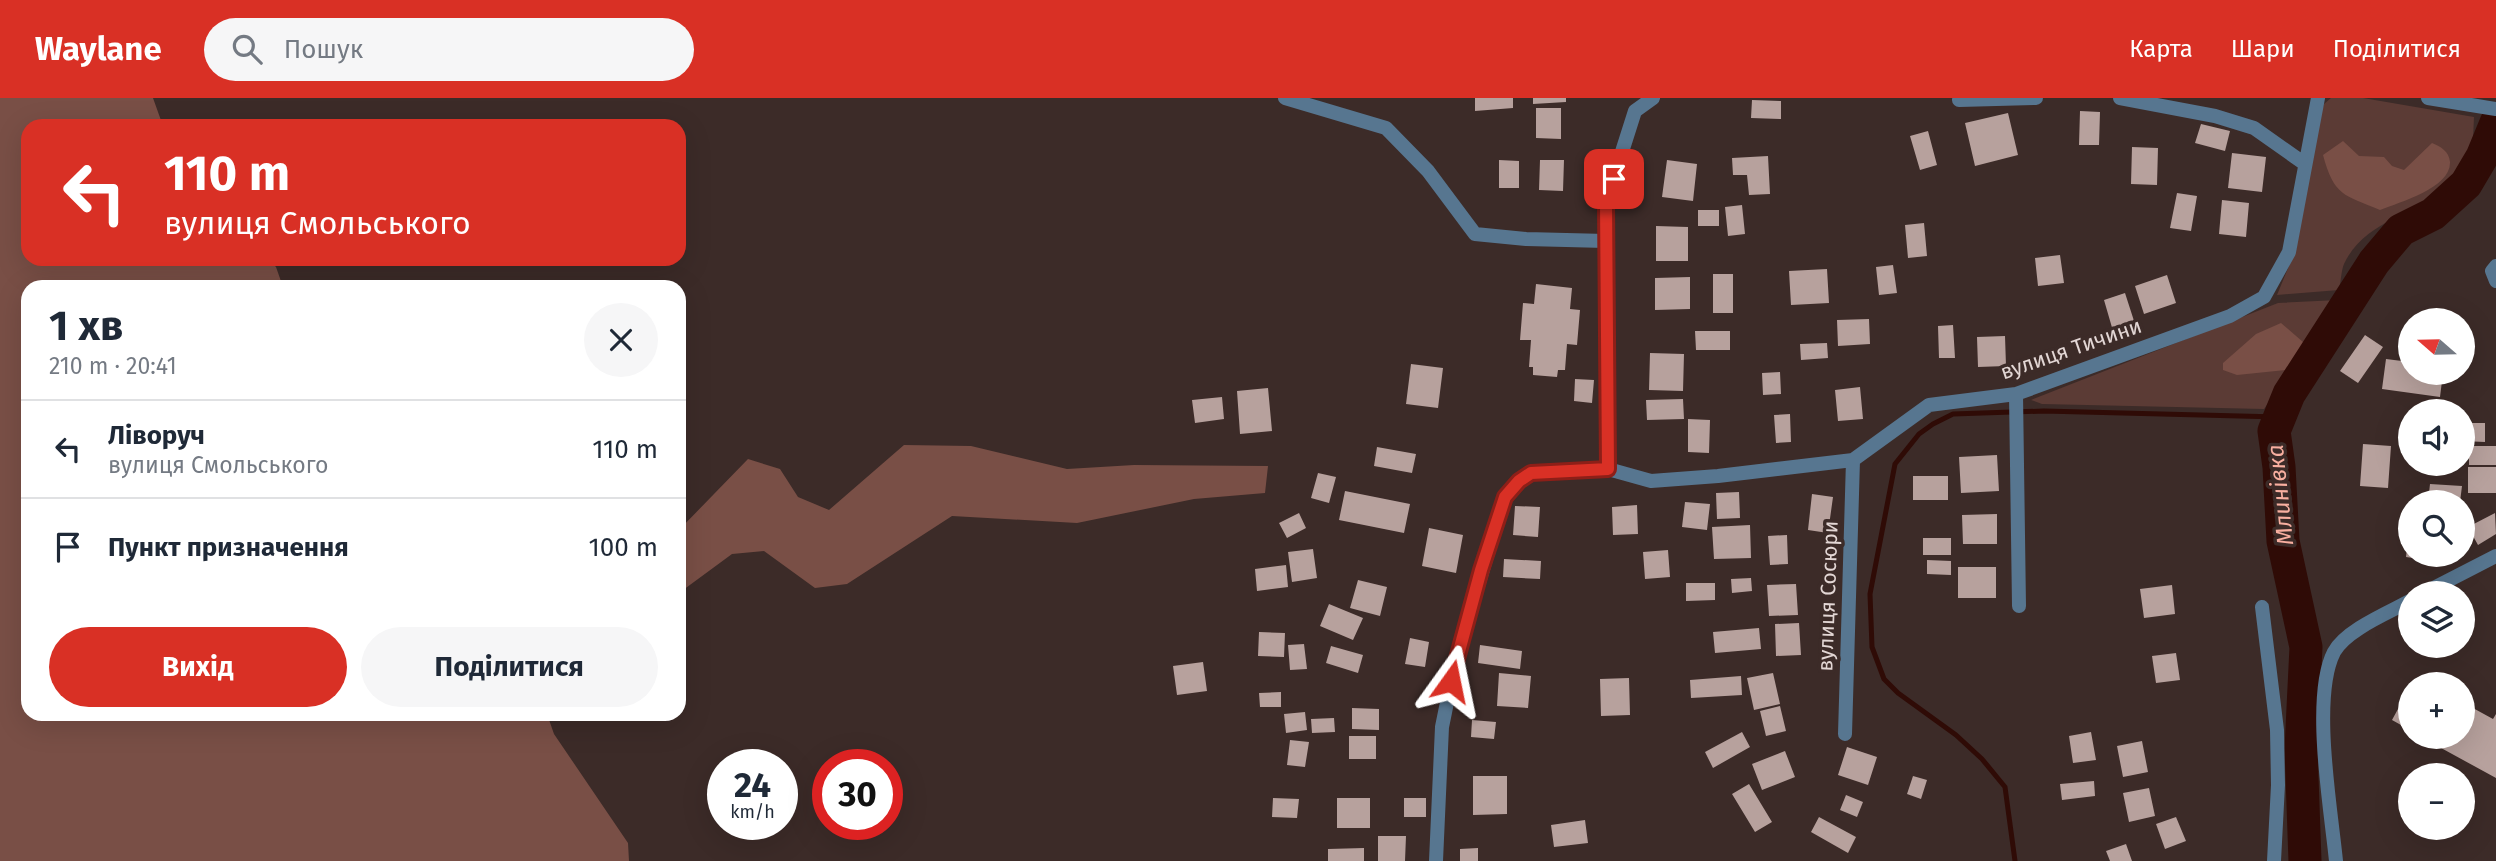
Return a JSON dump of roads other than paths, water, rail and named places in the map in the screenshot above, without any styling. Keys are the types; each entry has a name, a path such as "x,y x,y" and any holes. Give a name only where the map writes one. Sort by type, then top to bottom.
{"street":[{"path":"1285,98 1386,128 1428,171 1475,234 1526,239 1606,241"},
{"path":"1608,469 1606,202 1635,111 1653,98"},
{"path":"1959,100 2036,98"},
{"path":"2120,98 2215,116 2254,128 2305,164 2318,98"},
{"path":"2428,98 2496,108"},
{"name":"вулиця Тичини","path":"1436,861 1442,727 1456,658 1505,497 1519,481 1531,473 1608,469 1651,481 1853,460 1929,405 2016,398 2230,316 2264,297 2288,252 2305,164"},
{"path":"2496,265 2492,271 2496,281"},
{"path":"2016,398 2019,606"},
{"name":"вулиця Сосюри","path":"1845,734 1853,460"},
{"path":"2447,581 2496,556"},
{"path":"2262,607 2277,730 2278,785 2274,861"},
{"path":"2336,861 2323,730 2325,681 2334,651 2346,638 2398,608"}],"waterway":[{"name":"Млинівка","path":"2305,861 2301,749 2306,647 2283,541 2274,431 2289,394 2374,262 2401,230 2433,214 2466,184 2482,157 2496,123"},
{"path":"2015,861 2005,787 1982,759 1956,735 1898,693 1884,679 1872,647 1870,594 1895,464 1919,434 1953,414 2044,411 2279,417"}]}
